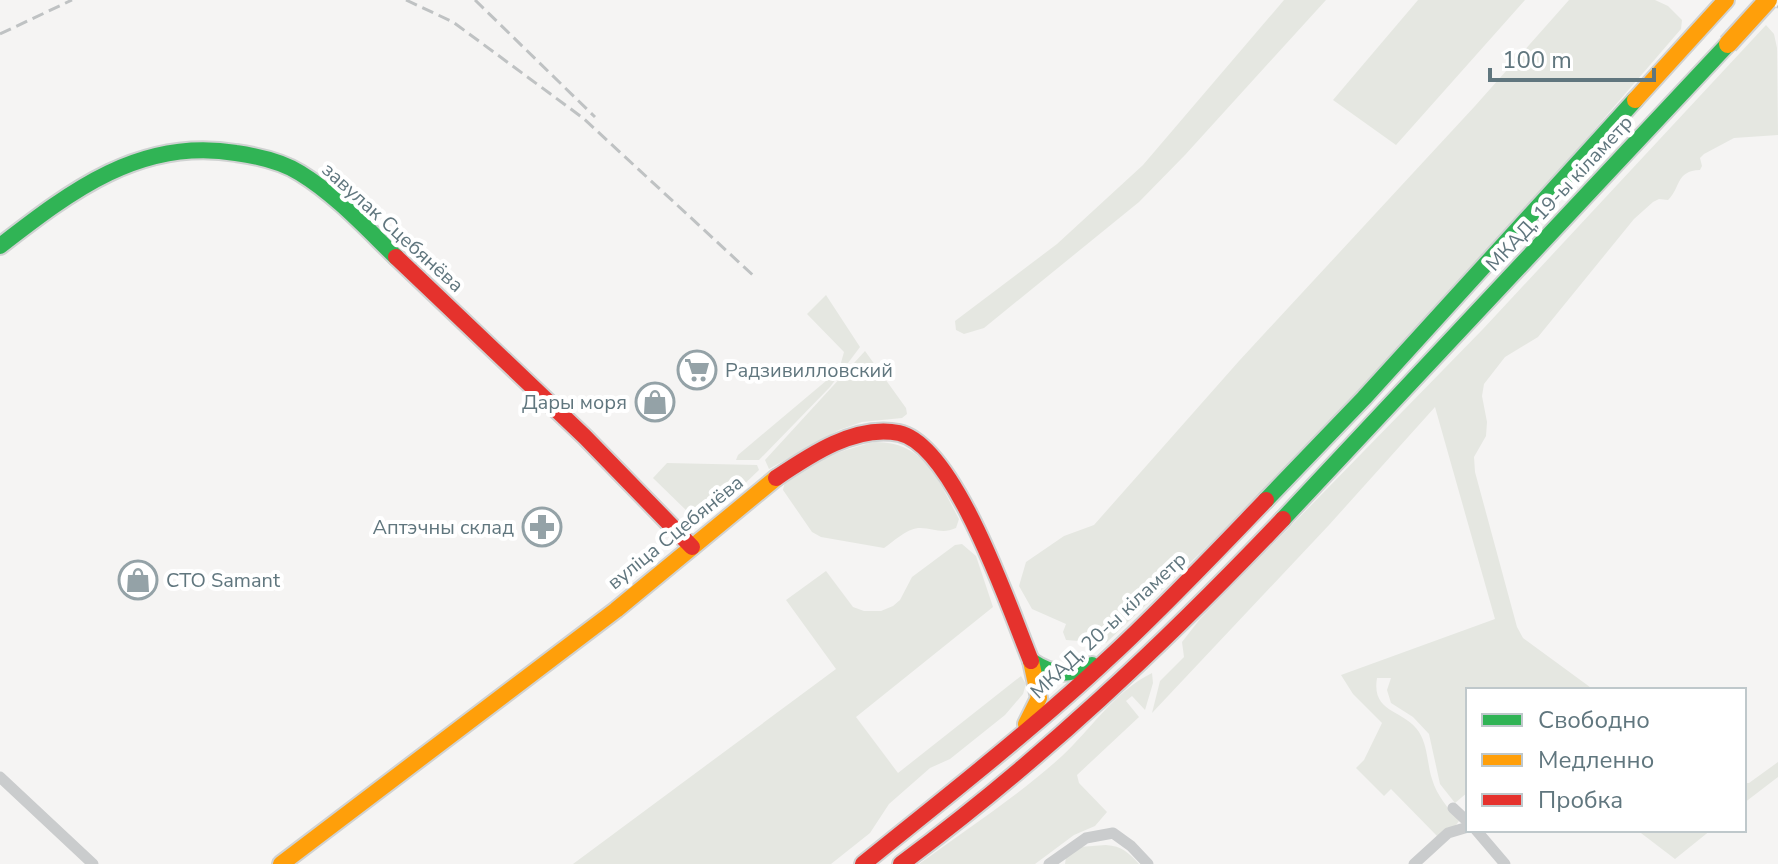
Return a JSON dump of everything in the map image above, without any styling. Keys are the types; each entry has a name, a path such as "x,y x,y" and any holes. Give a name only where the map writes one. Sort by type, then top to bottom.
{"main road":[{"name":"МКАД, 19-ы кіламетр","path":"1364,398 1726,0"},
{"name":"МКАД, 19-ы кіламетр","path":"901,864 1059,738 1198,606 1382,415 1768,0"},
{"name":"завулак Сцебянёва","path":"0,246 57,203 122,164 195,148 230,150 276,162 300,173 340,203 585,437 692,547"},
{"name":"МКАД, 20-ы кіламетр","path":"863,864 1007,748 1109,658 1246,524 1364,398"},
{"name":"вуліца Сцебянёва","path":"281,864 665,571 766,485 819,453 870,433 897,432 930,449 958,492 1031,661 1038,689 1032,717 1007,748"},
{"path":"1031,661 1046,671 1062,676 1109,658"}],"street":[{"path":"0,777 93,864"},
{"path":"1453,808 1466,822"},
{"path":"1414,864 1448,833 1466,825"},
{"path":"1478,832 1505,864"},
{"path":"1049,864 1086,838 1113,833 1148,864"}],"shaded area":[{"path":"1284,0 1326,0 1139,202 984,328 964,334 956,330 955,321 1057,244 1143,165"},
{"path":"1418,0 1525,0 1396,145 1333,100"},
{"path":"1569,0 1655,0 1668,6 1682,20 1681,29 1489,252 1263,493 1106,643 1066,640 1063,632 1066,624 1032,609 1019,586 1026,562 1064,536 1094,525 1239,361"},
{"path":"1766,25 1774,34 1777,48 1778,135 1734,138 1704,154 1700,158 1700,170 1686,173 1668,200 1653,202 1634,219 1538,337 1505,357 1484,384 1482,396 1486,436 1474,457 1475,472 1517,627 1523,638 1591,688 1466,688 1466,794 1455,803 1440,784 1429,734 1413,717 1391,703 1387,690 1391,678 1377,678 1376,690 1384,705 1419,732 1434,785 1459,821 1437,836 1391,789 1384,796 1356,768 1364,760 1382,723 1353,694 1341,675 1495,619 1435,407 1152,713 1160,681 1184,657 1182,642 1200,619 1483,329"},
{"path":"826,295 860,347 830,387 759,460 736,460 738,455 839,370 844,352 807,314"},
{"path":"865,351 906,408 907,414 902,418 862,422 839,430 769,469 765,460"},
{"path":"874,442 906,448 928,466 959,519 956,528 946,531 913,529 884,548 821,537 812,532 783,490 785,481 803,467"},
{"path":"667,463 757,465 759,470 719,506 700,514 690,514 653,478"},
{"path":"962,544 976,556 993,607 856,717 898,773 1021,676 1026,684 1023,694 1005,715 950,759 930,768 889,804 870,833 831,864 573,864 836,669 786,600 826,571 853,607 864,611 881,611 900,600 912,577 955,545"},
{"path":"1152,673 1153,683 1145,710 1132,696 1126,701 1139,717 1077,775 1079,783 1107,812 1095,826 1074,835 1035,864 919,864 1045,771 1115,700"},
{"path":"1778,762 1778,777 1746,801 1746,783"},
{"path":"1640,832 1709,832 1675,859"},
{"path":"1106,845 1125,851 1139,864 1065,864 1066,857 1079,847"}],"railway":[{"path":"0,34 72,0"},
{"path":"406,0 453,22 583,118 756,278"},
{"path":"475,0 595,117"},
{"path":"1760,0 1778,7"}],"traffic: fast":[{"path":"1283,519 1728,44"},
{"path":"1266,500 1364,398 1635,100"},
{"path":"0,246 53,206 109,173 169,153 201,150 252,156 293,169 338,202 396,257"},
{"path":"1031,661 1047,670 1061,673 1092,665"}],"traffic: slow":[{"path":"1635,100 1726,0"},
{"path":"1728,44 1768,0"},
{"path":"281,864 616,610 776,478"},
{"path":"1026,724 1039,698 1031,661"}],"traffic: jam":[{"path":"396,257 585,437 692,547"},
{"path":"776,478 834,444 866,433 899,433 920,444 960,497 978,532 1031,661"},
{"path":"863,864 1081,683 1151,618 1266,500"},
{"path":"901,864 1003,784 1100,700 1283,519"}],"place":[{"name":"Радзивилловский","path":"697,370"},
{"name":"Дары моря","path":"655,402"},
{"name":"Аптэчны склад","path":"542,527"},
{"name":"СТО Samant","path":"138,580"}]}
